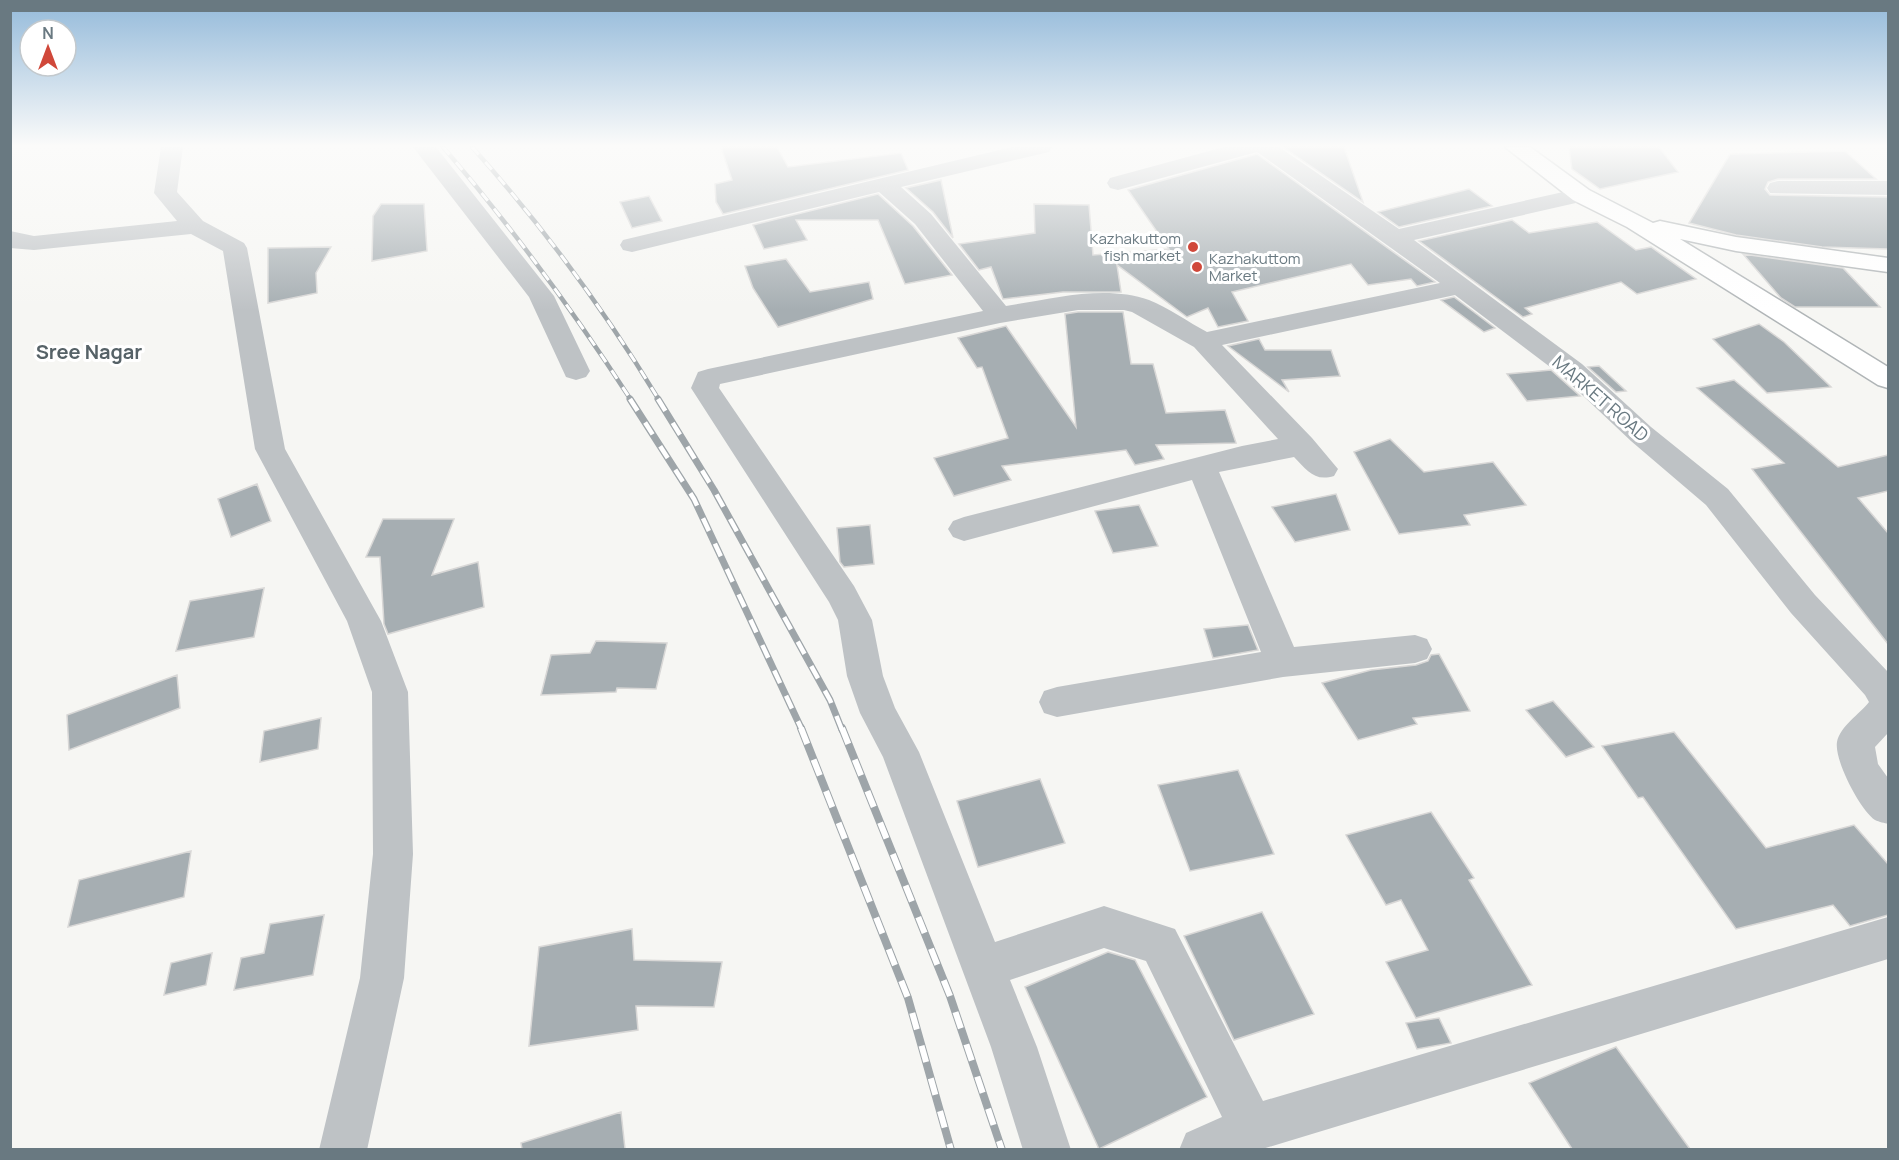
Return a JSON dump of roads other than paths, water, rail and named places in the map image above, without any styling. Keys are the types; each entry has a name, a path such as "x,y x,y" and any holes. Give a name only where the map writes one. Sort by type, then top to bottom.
{"main road":[{"path":"1593,201 1635,222 1888,380"},
{"path":"1635,222 1736,244 1888,265"},
{"path":"1736,244 1730,259 1751,296"}],"street":[{"path":"172,201 195,226 236,248 270,449 364,621 390,692 393,854 382,978 344,1149"},
{"path":"467,201 541,296 576,371"},
{"path":"632,245 813,201"},
{"path":"903,201 923,219 1000,315"},
{"name":"MARKET ROAD","path":"1343,201 1395,237 1572,370 1641,434 1717,497 1803,604 1878,685 1888,703 1873,726 1856,741 1856,757 1864,776 1888,807"},
{"path":"1395,237 1554,201"},
{"path":"10,238 15,242 34,243 195,226"},
{"path":"1203,340 1460,286"},
{"path":"1047,1149 1014,1047 900,752 878,713 865,676 855,621 842,595 705,388 708,378 1000,315 1078,302 1124,302 1141,306 1203,340 1323,469"},
{"path":"964,529 1202,467 1302,445"},
{"path":"1202,467 1283,663"},
{"path":"1057,702 1283,663 1415,649"},
{"path":"983,968 1104,927 1160,944 1252,1128"},
{"path":"1203,1149 1252,1128 1888,938"}],"railway":[{"path":"487,201 541,270 631,400"},
{"path":"518,201 572,269 659,400"},
{"path":"630,399 694,499 802,730"},
{"path":"658,399 714,490 830,700 842,730"},
{"path":"801,728 908,998 951,1150"},
{"path":"842,728 950,996 1002,1150"}],"place":[{"name":"Kazhakuttom fish market","path":"1193,247"},
{"name":"Kazhakuttom Market","path":"1197,267"}],"district":[{"name":"Sree Nagar","path":"89,351"}]}
